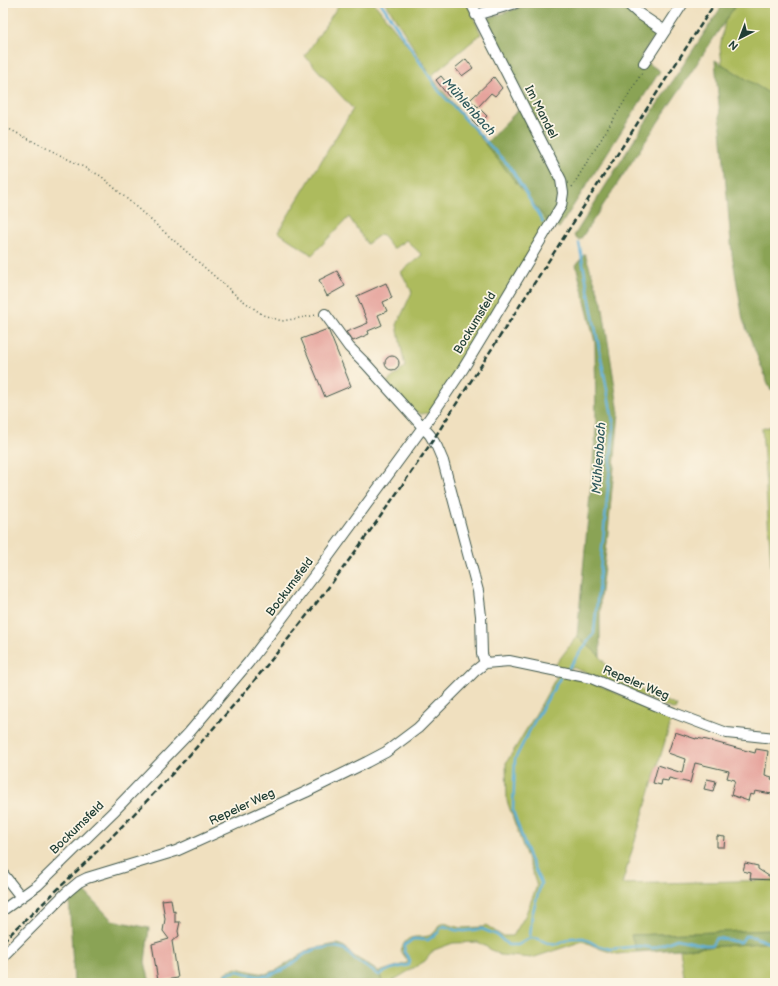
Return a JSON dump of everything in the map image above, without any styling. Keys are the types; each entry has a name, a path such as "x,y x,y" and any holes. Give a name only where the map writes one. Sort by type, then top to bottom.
{"street":[{"name":"Im Mandel","path":"471,3 561,180 563,193 561,206 543,234"},
{"path":"476,15 501,5 516,3"},
{"path":"627,3 665,31"},
{"path":"644,63 683,3"},
{"name":"Bockumsfeld","path":"3,910 38,885 107,818 188,734 249,662 327,559 463,369 543,234"},
{"path":"325,314 349,347 423,426 437,447 443,461 478,591 481,616 482,654 485,663"},
{"name":"Repeler Weg","path":"3,956 79,882 87,878 176,851 306,792 386,752 418,728 475,671 485,663 509,661 591,678 674,713 727,733 775,738"},
{"path":"3,874 21,897"}],"path":[{"path":"569,193 645,68 644,63"},
{"path":"3,126 101,176 238,297 263,315 282,321 325,314"}],"green space":[{"path":"340,3 374,3 428,71 386,3 467,3 481,34 431,76 548,222 488,322 429,413 421,414 412,410 387,382 405,367 397,325 412,292 401,272 422,255 406,240 393,249 381,234 367,244 349,217 312,255 278,232 353,109 305,56"},
{"path":"533,3 620,3 656,34 640,58 660,71 559,228 548,222 485,144 523,105 506,59 486,19"},
{"path":"724,3 737,3 580,240 574,236 643,126"},
{"path":"737,3 775,3 775,97 722,64 720,47 725,21"},
{"path":"715,60 775,97 775,386 771,391 743,320 732,254"},
{"path":"585,254 602,303 619,413 607,543 600,598 600,656 577,636 596,430 595,342 576,265"},
{"path":"775,426 775,625 762,428"},
{"path":"577,636 600,656 615,679 677,706 675,710 572,667 565,676 592,682 672,718 622,884 775,880 775,930 631,935 637,952 617,954 583,941 532,958 500,955 478,942 453,943 434,950 425,961 389,983 383,983 379,972 407,963 408,961 401,951 404,943 409,939 430,935 435,932 439,925 444,923 460,928 483,927 486,925 502,936 513,936 525,916 537,886 507,801 506,763 558,674 556,664"},
{"path":"83,890 112,920 149,928 145,962 150,983 74,983 69,899"},
{"path":"775,930 775,942 637,952 631,935"},
{"path":"775,942 775,983 685,983 680,949"},
{"path":"337,944 346,948 354,956 379,972 383,983 251,983 253,972 265,974 277,970 310,949"},
{"path":"237,968 253,972 251,983 220,983 226,973"}],"building":[{"path":"466,59 473,68 462,76 455,68"},
{"path":"441,76 455,93 449,97 436,80"},
{"path":"494,77 502,88 495,96 491,93 478,107 470,100"},
{"path":"481,110 487,116 478,126 472,120"},
{"path":"337,271 345,286 327,296 319,280"},
{"path":"386,283 392,298 383,302 387,311 378,315 382,325 368,331 369,334 353,341 346,332 368,323 357,296"},
{"path":"328,329 351,386 325,397 301,339"},
{"path":"392,356 397,358 399,363 397,368 392,370 387,368 385,363 387,358"},
{"path":"675,732 696,739 707,740 755,753 756,749 768,751 765,775 772,777 771,779 775,780 772,794 755,791 754,795 750,794 748,801 731,795 735,780 727,778 729,771 695,763 690,783 669,778 668,781 662,780 661,785 653,783 658,765 682,773 685,759 668,753"},
{"path":"707,779 716,781 713,791 704,789"},
{"path":"717,836 725,837 724,847 717,847"},
{"path":"745,863 758,866 758,869 775,880 750,879 751,873 743,871"},
{"path":"171,899 173,912 175,911 175,922 180,922 178,931 179,936 172,941 178,978 158,981 152,944 169,939 163,931 165,919 162,900"}],"waterway":[{"name":"Mühlenbach","path":"381,3 439,91 510,167 543,222"},
{"name":"Mühlenbach","path":"568,669 594,633 614,426 579,243"},
{"name":"Mühlenbach","path":"530,938 532,915 541,883 529,857 513,811 515,759 535,720 560,678"},
{"path":"223,983 227,974 237,971 257,976 268,976 287,968 305,954 316,949 336,947 344,949 355,960 379,975 391,969 409,965 410,960 404,952 405,945 413,939 428,940 439,932 440,928 444,926 455,930 464,931 482,929 497,935 508,945 518,945 530,938 539,939 547,943 559,944 571,938 584,938 596,945 610,949 640,946 653,948 677,939 705,945 712,945 716,938 741,942 745,936 754,937 769,943 775,940"}],"railway":[{"path":"3,941 109,839 187,758 236,702 323,595 433,440 715,3"}]}
